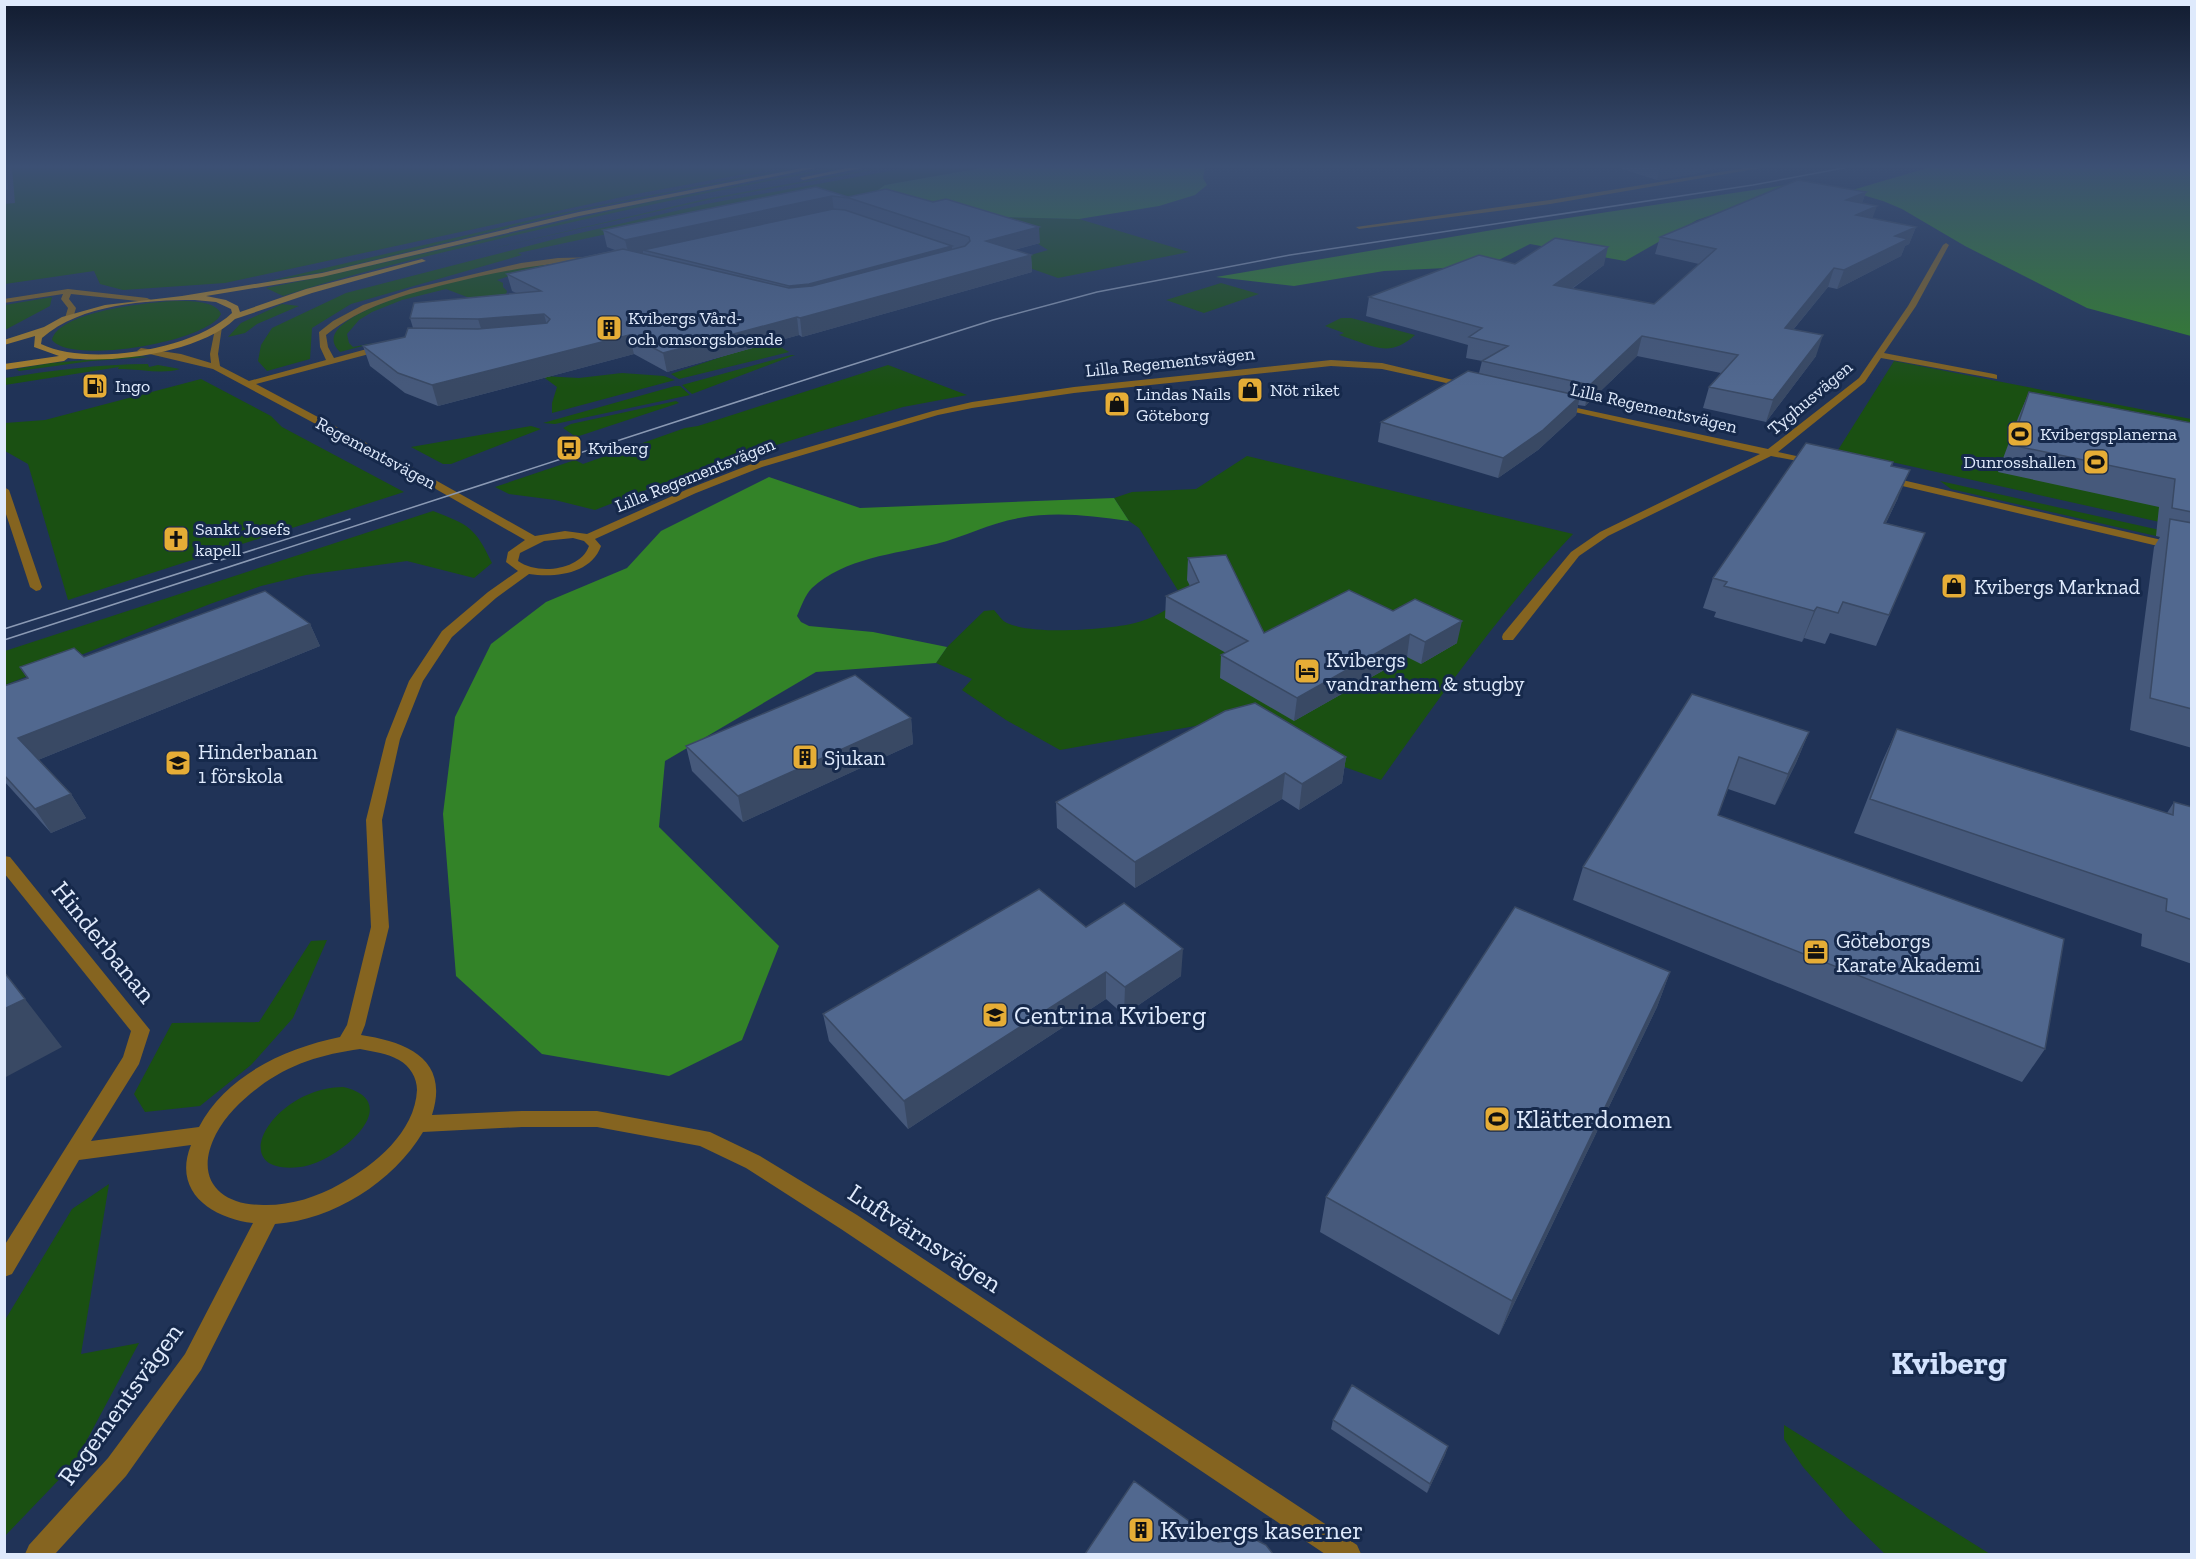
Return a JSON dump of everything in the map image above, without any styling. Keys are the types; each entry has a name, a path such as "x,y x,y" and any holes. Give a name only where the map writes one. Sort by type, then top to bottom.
{"main road":[{"path":"4,344 101,308 147,300 182,298 322,275 466,241"},
{"path":"460,252 506,241"},
{"path":"4,367 141,351 180,343 219,329 234,317 309,291 430,259"},
{"path":"182,298 226,303 235,308 234,317"},
{"path":"46,329 36,341 40,348 62,354 85,356"}],"street":[{"name":"Tyghusvägen","path":"1770,453 1862,380 1912,306 1946,245"},
{"path":"332,361 324,347 322,334 344,316 367,305 419,289 512,266 566,259 602,259"},
{"path":"4,301 68,291 147,300"},
{"path":"68,291 65,298 72,308 69,318"},
{"path":"216,368 214,354 219,329"},
{"path":"247,384 397,345"},
{"name":"Regementsvägen","path":"141,351 181,357 216,368 417,474 534,540"},
{"path":"1880,355 1994,377"},
{"name":"Lilla Regementsvägen","path":"588,538 692,491 758,465 936,413 972,405 1085,389 1331,363 1382,366 1485,389"},
{"name":"Lilla Regementsvägen","path":"1542,402 1827,466"},
{"name":"Lilla Regementsvägen","path":"1508,637 1575,554 1604,534 1770,453"},
{"path":"1873,477 2192,550"},
{"path":"4,490 36,587"},
{"path":"560,535 588,538 593,543 594,552 580,564 553,572 526,571 517,567 511,559 518,549 534,540 560,535"},
{"path":"347,1043 356,1025 380,927 375,820 393,740 416,681 447,634 492,595 526,571"},
{"name":"Hinderbanan","path":"4,861 141,1030 132,1059 4,1267"},
{"path":"347,1043 393,1046 416,1061 425,1076 427,1093 426,1103 418,1124 390,1160 358,1185 314,1205 268,1215 233,1211 216,1202 203,1189 197,1173 197,1155 204,1135 228,1102 264,1073 305,1053 347,1043"},
{"name":"Luftvärnsvägen","path":"418,1124 522,1119 597,1119 703,1138 753,1162 849,1222 1348,1554"},
{"path":"73,1152 204,1135"},
{"name":"Regementsvägen","path":"38,1554 117,1467 193,1362 268,1215"}],"green space":[{"path":"5,241 420,241 225,283 123,290 100,284 94,271 5,284"},
{"path":"442,241 454,241 324,272 265,282"},
{"path":"480,241 493,241 391,265 283,296 266,288"},
{"path":"549,241 575,241 518,253 522,255 351,304 312,328 310,359 267,371 258,361 261,345 272,328 346,293"},
{"path":"1033,241 1152,241 1189,252 1058,278 1010,261 1048,250"},
{"path":"1429,241 1661,241 1625,261 1530,244 1487,266 1384,271 1294,286 1216,277"},
{"path":"1956,241 2191,241 2191,336 2087,308"},
{"path":"562,262 769,340 789,352 679,379 671,374 730,354 512,275 497,280 503,283 507,291 505,298 475,300 446,289 402,300 372,312 359,320 347,334 349,343 353,347 374,343 340,352 334,337 344,323 367,310 430,287 488,273"},
{"path":"1221,283 1259,294 1204,313 1166,300"},
{"path":"52,297 50,306 5,330 5,305"},
{"path":"161,302 203,303 211,305 221,314 211,324 192,333 139,347 85,350 64,347 52,340 57,331 68,323 83,317 118,308"},
{"path":"282,304 299,306 257,324 245,333 228,337 241,323"},
{"path":"1341,318 1351,318 1415,335 1396,347 1370,346 1339,335 1344,333 1325,326"},
{"path":"795,355 692,394 682,385"},
{"path":"133,356 150,357 91,361 19,371 16,369 51,363"},
{"name":"Kvibergsplanerna","path":"1894,361 2191,419 2191,529 1838,450"},
{"path":"148,364 149,367 158,365 180,369 157,371 118,369 119,367 5,385 5,378 39,373"},
{"path":"888,365 967,395 903,407 818,432 702,468 595,510 555,500 509,494 495,487 575,460 583,464 685,428 698,426"},
{"path":"622,373 664,376 675,380 552,413 552,403 557,387 542,376 579,378"},
{"path":"201,379 271,416 282,427 404,492 68,600 28,464 5,451 5,423 45,420"},
{"path":"680,386 690,395 555,424 543,423"},
{"path":"676,401 679,403 576,437 563,428 571,424"},
{"path":"531,426 541,429 451,464 443,464 411,447"},
{"name":"Kvibergs vandrarhem & stugby","path":"1247,456 1573,534 1497,623 1381,780 1218,722 1060,750 1006,720 962,690 972,679 936,663 947,647 984,611 994,610 1005,622 1019,627 1070,630 1107,628 1135,623 1167,609 1182,597 1139,528 1129,521 1114,498 1132,492 1196,489"},
{"path":"769,477 860,508 1114,498 1129,521 1061,515 1008,520 936,544 871,558 839,570 812,588 797,616 801,622 809,626 873,632 947,647 936,663 816,672 665,761 659,827 779,946 742,1040 669,1076 542,1054 456,976 443,814 455,717 491,644 546,602 627,568 661,531"},
{"path":"1940,481 2191,537 2191,544 1951,489"},
{"path":"433,511 470,529 481,542 492,563 474,578 407,561 306,575 261,586 5,685 5,651"},
{"path":"327,940 293,1018 251,1065 200,1106 145,1112 134,1094 172,1023 259,1022 311,941"},
{"path":"343,1087 362,1095 369,1105 368,1118 360,1131 347,1144 332,1155 300,1167 277,1166 264,1158 261,1146 266,1131 277,1115 295,1101 317,1091"},
{"path":"109,1184 81,1354 139,1343 74,1464 5,1536 5,1320 72,1209"},
{"path":"1784,1425 1990,1554 1885,1554 1847,1517 1803,1467 1784,1439"}],"building":[{"path":"686,241 936,241 952,246 809,284 789,286 643,250"},
{"path":"970,241 987,241 1031,255 663,353 629,335 432,385 398,373 363,346 405,337 408,328 478,329 547,323 550,319 544,314 478,319 410,318 414,303 541,291 507,274 623,249 789,288 812,286 965,246"},
{"path":"1551,241 1571,241 1608,247 1554,285 1654,304 1716,249 1678,241 1904,241 1844,270 1834,268 1785,328 1823,335 1773,400 1709,387 1738,355 1642,336 1590,385 1482,361 1508,346 1469,337 1482,328 1369,297 1479,255 1515,264"},
{"path":"1468,371 1580,396 1543,430 1503,458 1381,422"},
{"path":"2029,392 2192,423 2192,512 2172,508 2175,479 2011,445"},
{"path":"1806,443 1893,462 1891,466 1910,470 1884,523 1925,533 1889,615 1843,602 1838,613 1817,607 1814,611 1724,586 1727,582 1713,578"},
{"path":"2170,519 2192,523 2192,709 2150,698"},
{"path":"1226,555 1264,633 1349,590 1393,611 1415,599 1462,621 1425,642 1410,634 1297,698 1221,655 1248,641 1166,596 1199,582 1188,558"},
{"path":"265,591 310,624 18,738 71,794 35,809 4,775 4,686 28,678 20,667 74,648 84,657"},
{"path":"855,675 911,718 738,796 686,746"},
{"path":"1692,694 1809,732 1788,774 1739,757 1718,815 2064,939 2045,1049 1583,867"},
{"path":"1255,703 1346,757 1302,784 1285,773 1135,862 1056,802 1225,711"},
{"path":"1897,729 2173,815 2174,802 2192,807 2192,920 2166,911 2167,899 1870,799"},
{"path":"1039,889 1086,927 1124,903 1183,949 1125,987 1106,972 904,1101 823,1014"},
{"name":"Klätterdomen","path":"1515,907 1670,972 1512,1301 1326,1197"},
{"path":"4,972 25,999 4,1009"},
{"path":"1352,1385 1448,1446 1430,1484 1333,1420"},
{"path":"1134,1481 1218,1542 1254,1539 1266,1545 1273,1554 1085,1554"}],"tram line":[{"path":"4,640 993,320 1097,292 1290,255 1384,241"},
{"path":"4,629 350,519"}],"place":[{"name":"Kvibergs Vård- och omsorgsboende","path":"609,328"},
{"name":"Ingo","path":"95,386"},
{"name":"Nöt riket","path":"1250,390"},
{"name":"Lindas Nails Göteborg","path":"1117,404"},
{"name":"Kvibergsplanerna","path":"2020,434"},
{"name":"Kviberg","path":"569,448"},
{"name":"Dunrosshallen","path":"2096,462"},
{"name":"Sankt Josefs kapell","path":"176,539"},
{"name":"Kvibergs Marknad","path":"1954,586"},
{"name":"Kvibergs vandrarhem & stugby","path":"1307,671"},
{"name":"Sjukan","path":"805,757"},
{"name":"Hinderbanan 1 förskola","path":"178,763"},
{"name":"Göteborgs Karate Akademi","path":"1816,952"},
{"name":"Centrina Kviberg","path":"995,1015"},
{"name":"Klätterdomen","path":"1497,1119"},
{"name":"Kvibergs kaserner","path":"1141,1530"}],"district":[{"name":"Kviberg","path":"1949,1362"}]}
